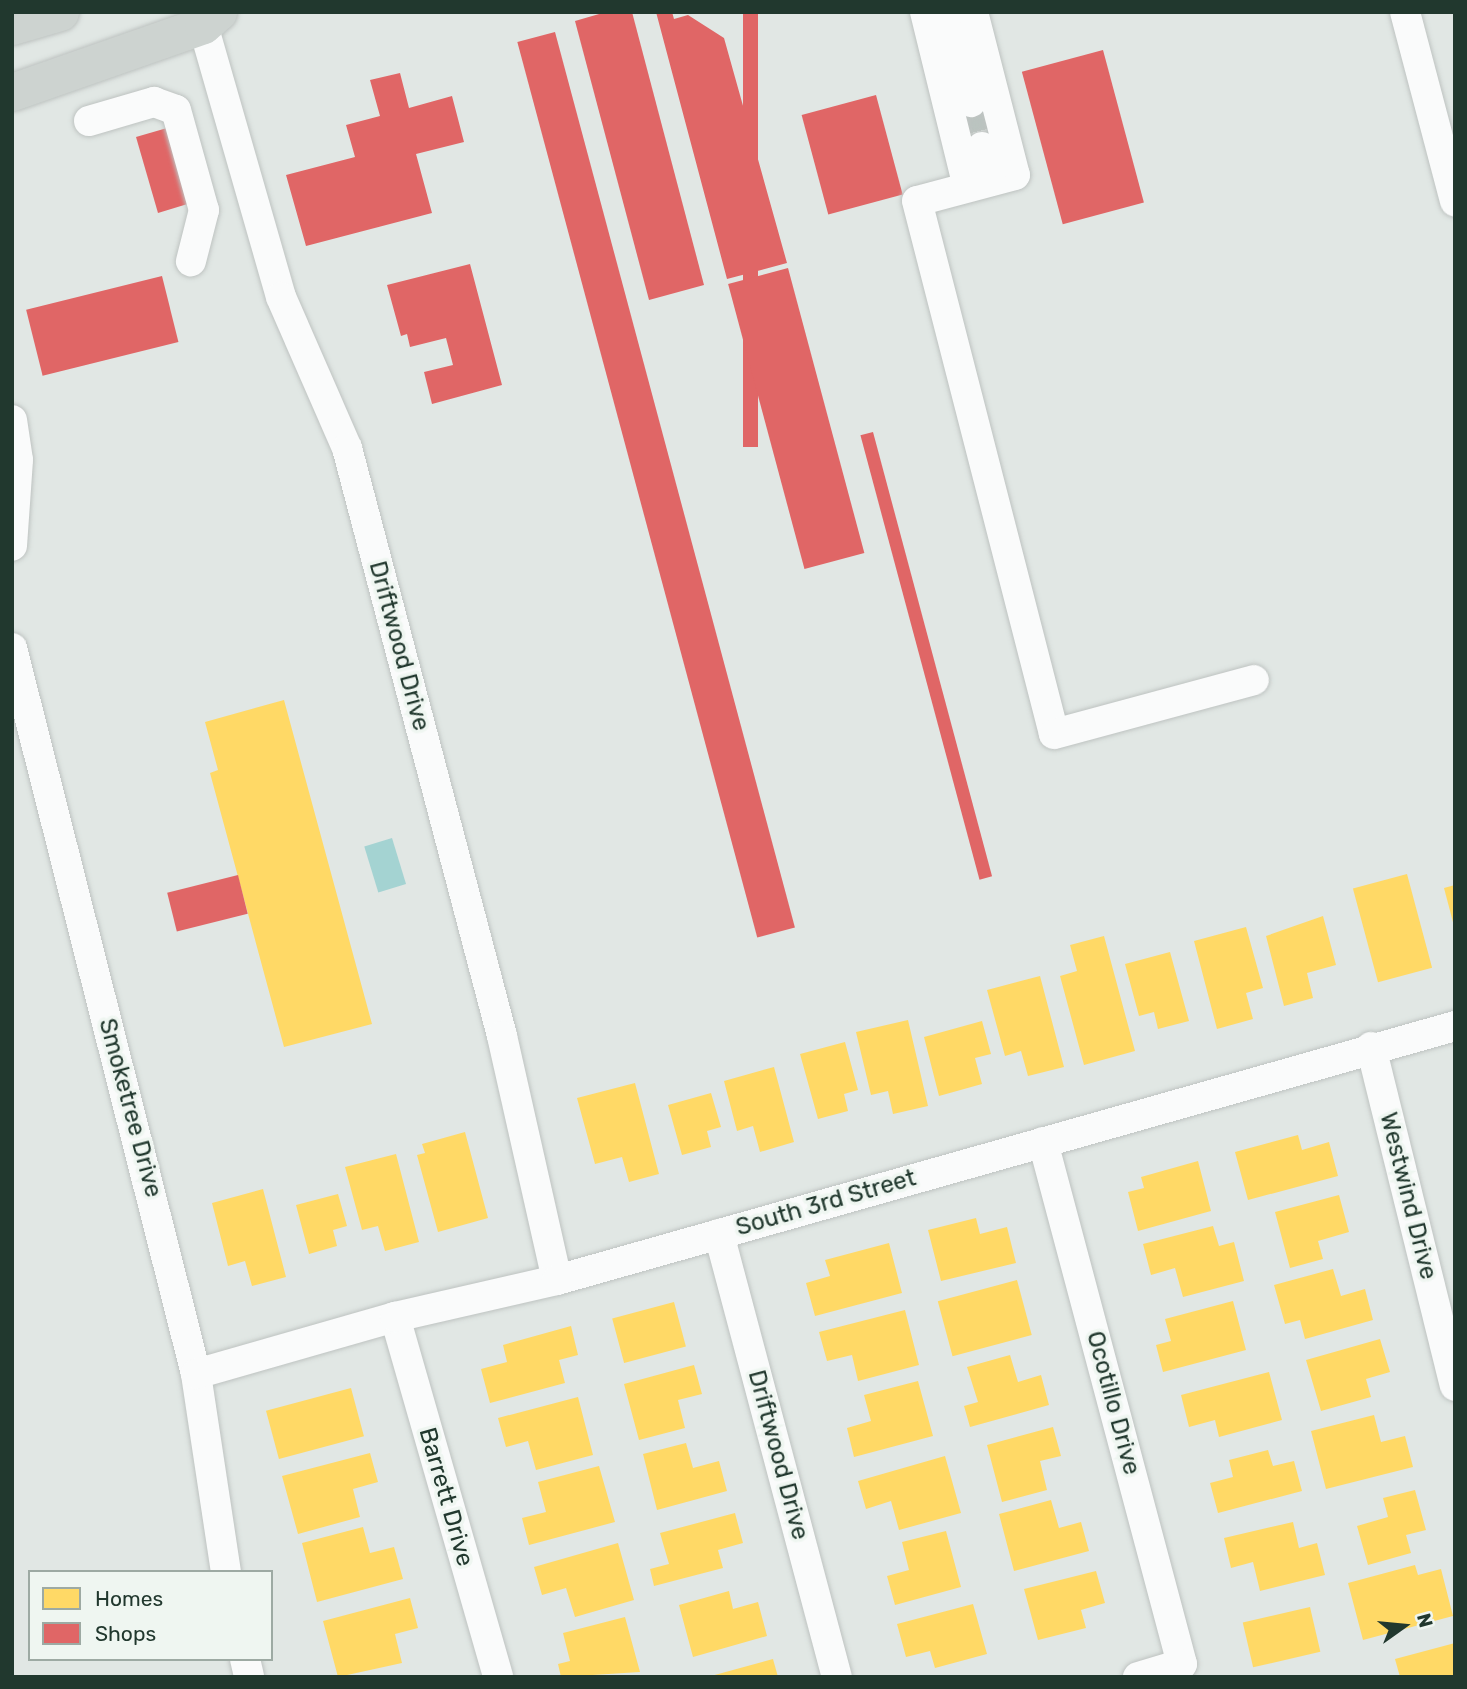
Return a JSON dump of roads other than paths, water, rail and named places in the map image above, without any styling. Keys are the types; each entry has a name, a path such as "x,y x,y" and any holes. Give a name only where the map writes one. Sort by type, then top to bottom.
{"main road":[{"path":"12,26 60,12"},
{"path":"12,92 211,19"}],"street":[{"path":"925,12 979,184"},
{"path":"948,12 971,102"},
{"path":"973,12 1015,175 917,201 1054,734 1254,680"},
{"path":"1405,12 1455,201"},
{"name":"Driftwood Drive","path":"211,19 281,297 347,448 502,1036 557,1280"},
{"path":"89,121 154,102 176,110 204,210 191,261"},
{"path":"979,184 982,146"},
{"path":"12,420 18,460 12,546"},
{"name":"Smoketree Drive","path":"12,648 196,1374 226,1570"},
{"name":"South 3rd Street","path":"196,1374 395,1317 557,1280 1371,1047 1455,1026"},
{"name":"Westwind Drive","path":"1371,1047 1455,1386"},
{"name":"Ocotillo Drive","path":"1043,1142 1182,1664 1138,1677"},
{"name":"Driftwood Drive","path":"719,1234 837,1677"},
{"name":"Barrett Drive","path":"395,1317 498,1677"}],"water":[{"path":"392,838 406,884 378,892 364,846"}],"tunnel":[{"path":"971,102 982,147"}]}
